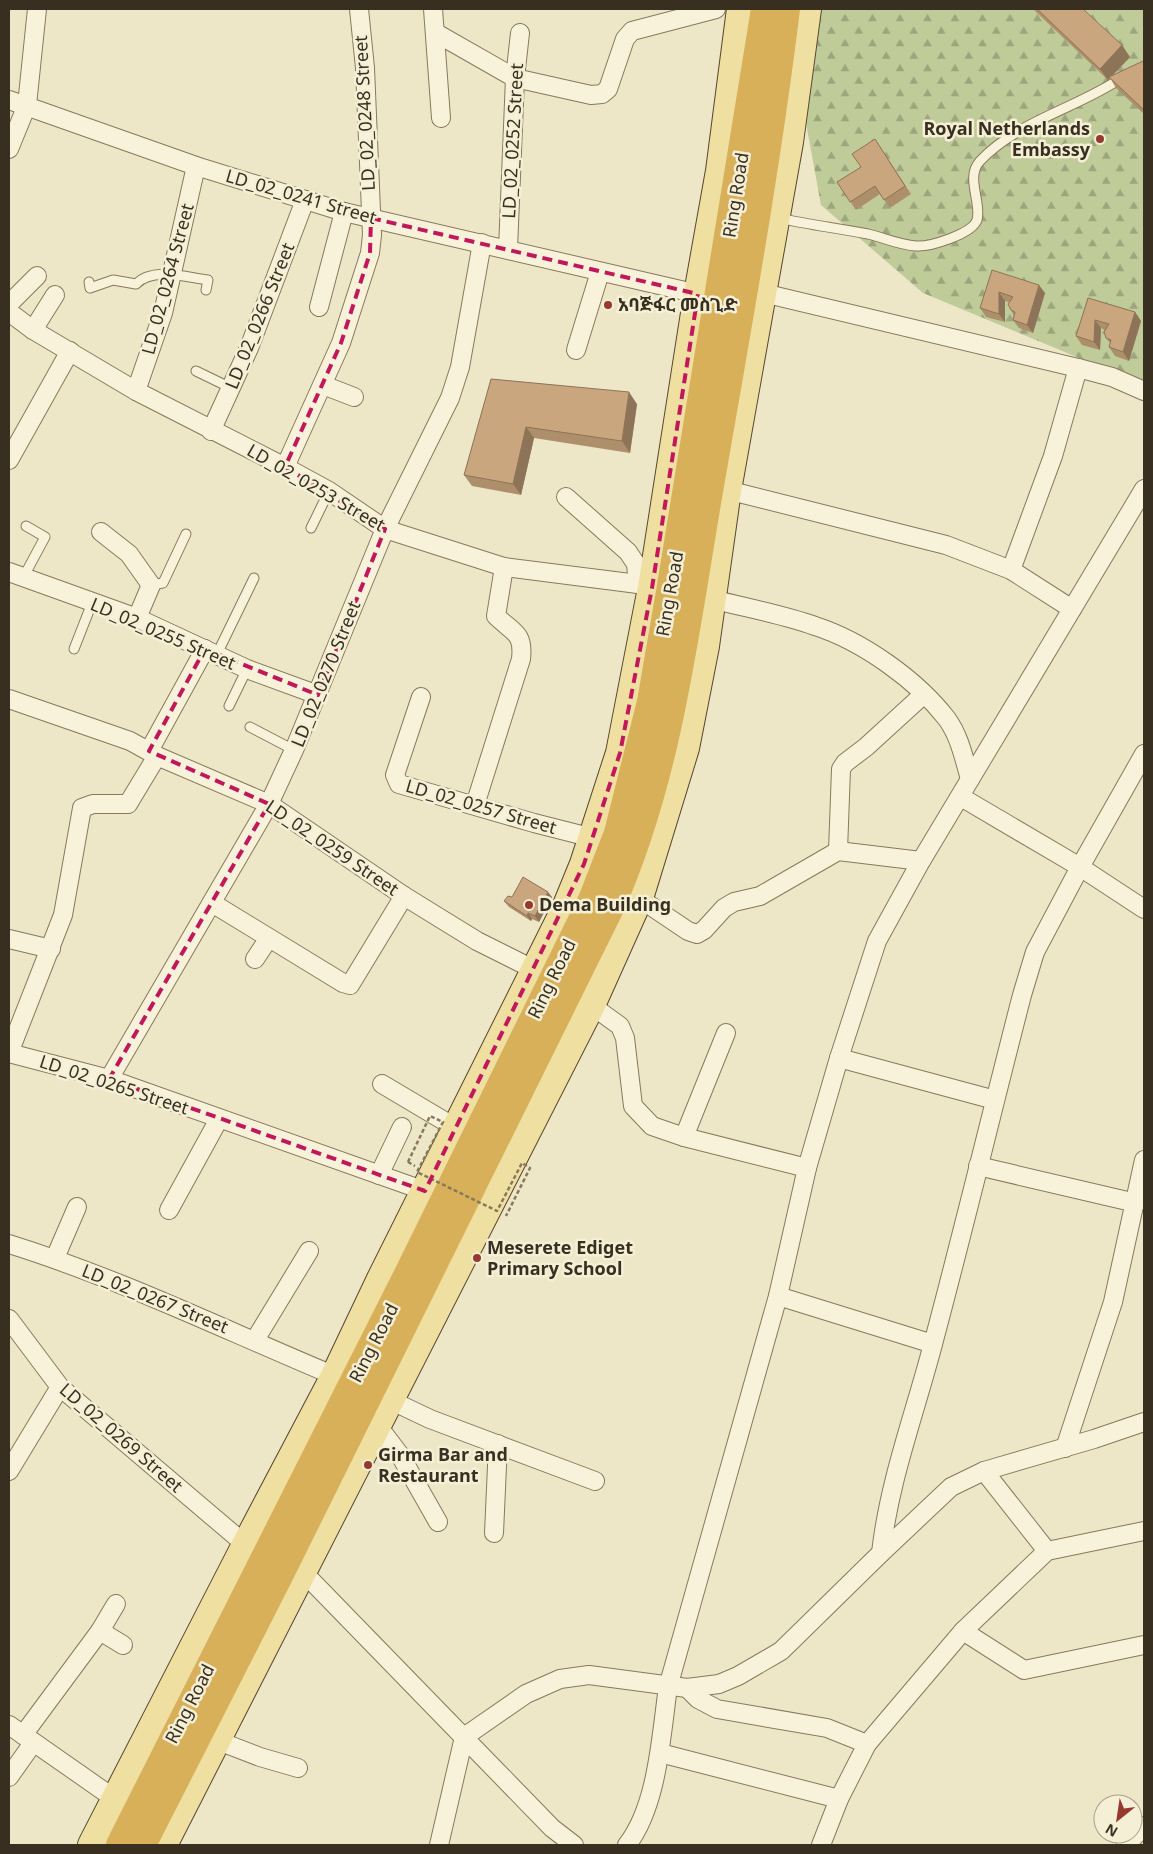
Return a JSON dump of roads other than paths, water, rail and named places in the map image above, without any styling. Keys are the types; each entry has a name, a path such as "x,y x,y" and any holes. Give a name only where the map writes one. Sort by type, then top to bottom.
{"highway":[{"name":"Ring Road","path":"120,1845 408,1274 592,900 618,833 648,712 665,620 738,186 765,9"},
{"name":"Ring Road","path":"142,1845 281,1572 610,910 642,829 657,776 678,676 765,166 786,9"}],"main road":[{"path":"92,1845 246,1545 336,1376 425,1191 566,908 593,838 620,753 645,586 720,171 741,9"},
{"path":"162,1845 378,1426 591,1005 639,898 685,748 712,599 727,490 776,217 807,9"}],"street":[{"path":"9,149 27,105 37,9"},
{"name":"LD_02_0248 Street","path":"285,467 341,343 370,253 371,218 365,68 359,9"},
{"path":"432,9 436,34 441,118"},
{"path":"436,34 515,78 591,95 602,94 608,89 625,39 632,31 678,14 716,9"},
{"name":"LD_02_0252 Street","path":"508,249 515,78 520,33"},
{"name":"LD_02_0241 Street","path":"9,100 196,166 344,212 698,294"},
{"name":"LD_02_0264 Street","path":"136,392 172,275 196,166"},
{"name":"LD_02_0266 Street","path":"211,431 275,284 305,200"},
{"path":"319,307 344,212"},
{"name":"LD_02_0270 Street","path":"109,1080 270,804 318,695 385,528 450,398 460,367 482,243"},
{"path":"576,350 600,272"},
{"path":"9,304 37,276"},
{"path":"763,293 1078,368 1112,377 1144,391"},
{"path":"34,330 55,295"},
{"name":"LD_02_0253 Street","path":"9,312 34,330 136,392 329,491 385,528 504,567 645,586"},
{"path":"9,460 70,351"},
{"path":"1011,570 1053,456 1078,368"},
{"path":"323,386 354,397"},
{"path":"627,1845 643,1817 660,1753 668,1686 778,1296 807,1168 838,1058 877,942 921,861 1144,489"},
{"path":"727,490 946,546 1011,570 1072,609"},
{"path":"566,497 628,552 636,564 645,586"},
{"path":"101,532 129,554 151,585 137,618"},
{"path":"475,805 521,659 522,645 520,638 496,616 504,567"},
{"name":"LD_02_0255 Street","path":"16,575 137,618 247,669 318,695"},
{"path":"712,599 814,625 844,637 884,662 924,694 947,720 954,733 970,779"},
{"path":"9,1053 63,915 82,808 93,804 128,804 153,754 211,652"},
{"path":"838,851 841,769 845,763 866,747 924,694"},
{"name":"LD_02_0257 Street","path":"421,697 395,775 396,781 408,788 593,838"},
{"name":"LD_02_0259 Street","path":"9,699 130,741 153,754 270,804 404,896 477,941 535,970"},
{"path":"880,1553 885,1517 892,1490 933,1344 1022,995 1036,952 1080,867 1144,754"},
{"path":"960,797 1080,867 1144,909"},
{"path":"639,898 688,931 697,934 704,930 729,905 760,896 838,851 921,861"},
{"path":"212,904 343,983 350,985 404,896"},
{"path":"255,958 269,938"},
{"path":"9,939 51,949"},
{"path":"591,1005 620,1026 625,1038 632,1106 652,1126 684,1137 807,1168"},
{"path":"684,1137 726,1033"},
{"name":"LD_02_0265 Street","path":"9,1053 109,1080 425,1191"},
{"path":"838,1058 995,1100"},
{"path":"382,1084 456,1128"},
{"path":"169,1210 219,1119"},
{"path":"379,1175 402,1126"},
{"path":"1065,1448 1112,1302 1136,1203 1144,1160"},
{"path":"978,1166 1136,1203"},
{"path":"55,1258 77,1207"},
{"name":"LD_02_0267 Street","path":"9,1244 55,1258 255,1340 336,1376"},
{"path":"255,1340 309,1251"},
{"path":"778,1296 933,1344"},
{"name":"LD_02_0269 Street","path":"9,1319 60,1387 246,1545"},
{"path":"9,1471 60,1387"},
{"path":"390,1400 430,1419 595,1481"},
{"path":"440,1845 464,1737 526,1694 560,1679 589,1675 687,1688 719,1684 781,1651 880,1553 951,1487 984,1471 1065,1448 1144,1422"},
{"path":"378,1426 400,1454 438,1522"},
{"path":"494,1533 498,1444"},
{"path":"984,1471 1047,1551"},
{"path":"820,1845 839,1799 867,1744 962,1631 1047,1551 1144,1531"},
{"path":"302,1571 552,1828 574,1845"},
{"path":"9,1776 22,1734 100,1631 116,1604"},
{"path":"100,1631 123,1645"},
{"path":"962,1631 1024,1670 1144,1644"},
{"path":"687,1688 698,1699 717,1708 827,1728 867,1744"},
{"path":"22,1734 115,1799"},
{"path":"216,1740 260,1757 298,1768"},
{"path":"660,1753 839,1799"},
{"path":"1126,1845 1144,1826"}],"lane":[{"path":"776,217 821,228 870,235 898,244 918,247 953,238 972,228 977,220 974,175 978,163 1000,143 1042,118 1104,90 1134,69"},
{"path":"89,282 90,288 113,280 136,284 146,275 172,275 208,280 206,290"},
{"path":"196,371 231,388"},
{"path":"311,528 329,491"},
{"path":"16,575 45,537 26,526"},
{"path":"151,585 163,583 186,534"},
{"path":"211,652 254,578"},
{"path":"74,649 92,603"},
{"path":"229,706 247,669"},
{"path":"250,727 294,750"}],"place":[{"name":"Royal Netherlands Embassy","path":"1100,139"},
{"name":"አባጅፋር መስጊድ","path":"608,305"},
{"name":"Dema Building","path":"529,905"},
{"name":"Meserete Ediget Primary School","path":"477,1258"},
{"name":"Girma Bar and Restaurant","path":"368,1465"}]}
